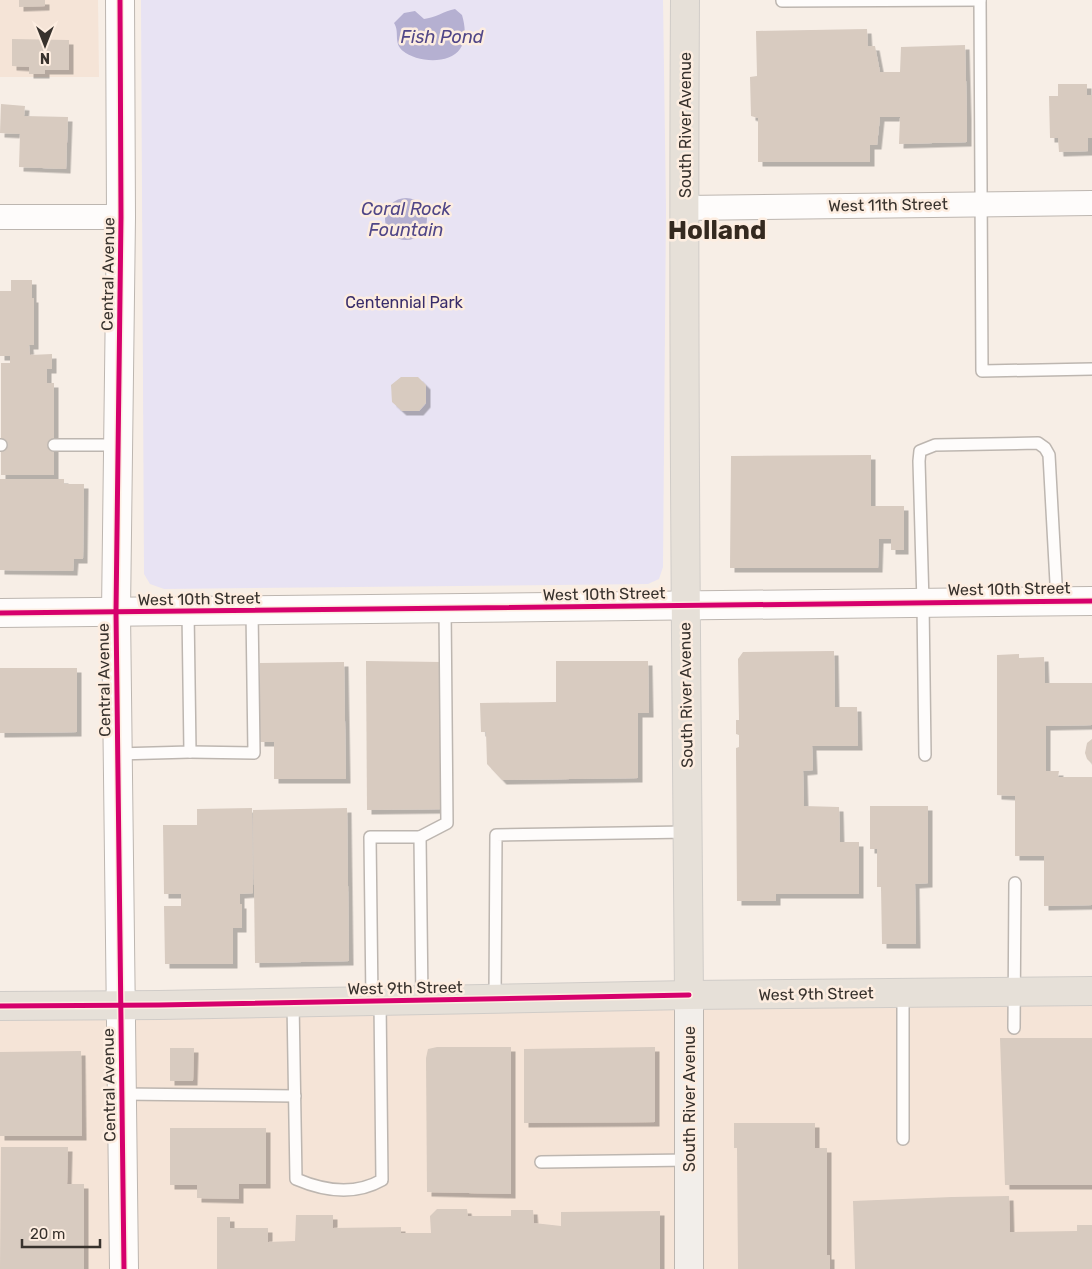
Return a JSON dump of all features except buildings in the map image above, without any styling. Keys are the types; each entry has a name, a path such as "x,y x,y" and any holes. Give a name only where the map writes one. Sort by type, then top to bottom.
{"main road":[{"name":"South River Avenue","path":"686,0 684,208 689,1269"},
{"name":"West 9th Street","path":"0,1006 689,995 1092,991"}],"street":[{"name":"Central Avenue","path":"120,0 121,217 116,612 124,1269"},
{"name":"West 11th Street","path":"684,208 1092,203"},
{"path":"0,217 121,217"},
{"name":"West 10th Street","path":"0,613 1092,601"}],"lane":[{"path":"782,0 980,0 982,370 1092,369"},
{"path":"925,755 920,451 935,445 1038,443 1045,448 1049,455 1057,601"},
{"path":"54,445 118,445"},
{"path":"293,1002 296,1179 312,1186 334,1191 372,1186 382,1180 370,837 420,837 447,823 444,608"},
{"path":"117,754 254,753 252,610"},
{"path":"188,611 190,752"},
{"path":"495,999 496,835 688,832"},
{"path":"420,837 422,1000"},
{"path":"1014,1028 1015,883"},
{"path":"903,993 903,1139"},
{"path":"122,1094 295,1096"},
{"path":"542,1162 689,1160"}],"shaded area":[{"path":"0,0 98,0 99,77 0,77"},
{"path":"1092,991 1092,1269 0,1269 0,1006"}],"green space":[{"name":"Centennial Park","path":"141,0 663,0 666,209 663,567 659,579 648,584 164,589 150,584 144,574"}],"water":[{"name":"Fish Pond","path":"455,9 462,15 465,32 464,41 455,54 441,60 432,60 416,58 400,48 394,23 404,13 415,11 424,19"},
{"name":"Coral Rock Fountain","path":"410,198 418,201 424,207 427,219 424,231 418,237 402,240 394,237 388,231 385,215 388,207 394,201"}],"cycle path":[{"path":"120,0 121,217 116,612 124,1269"},
{"path":"0,613 1092,601"},
{"path":"0,1006 159,1005 689,995"}],"district":[{"name":"Holland","path":"717,230"}]}
